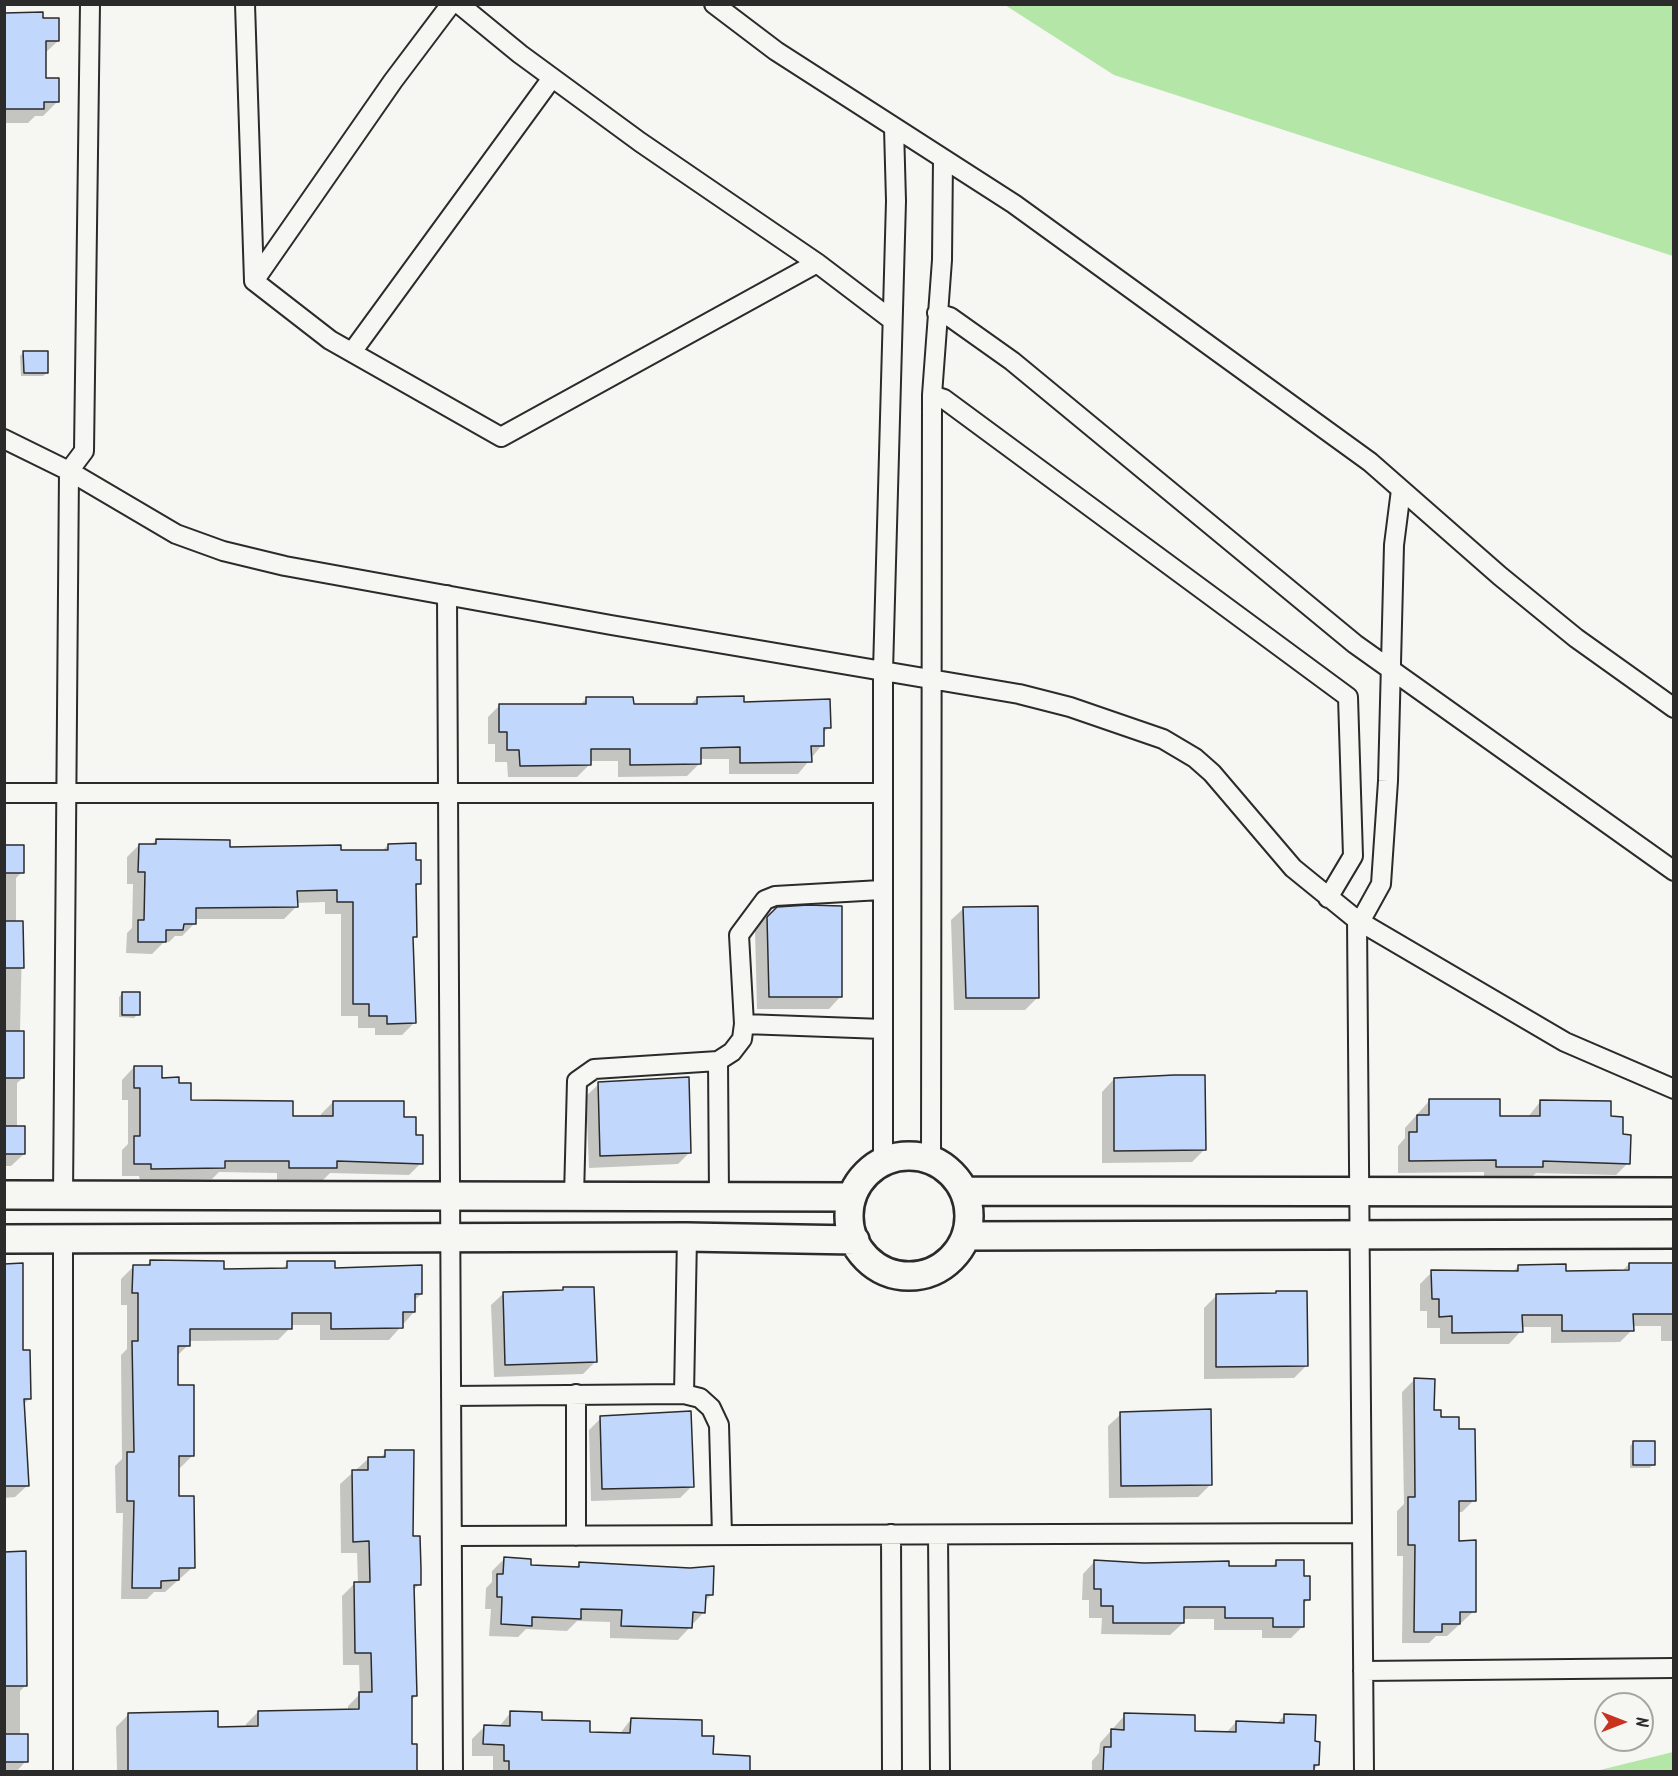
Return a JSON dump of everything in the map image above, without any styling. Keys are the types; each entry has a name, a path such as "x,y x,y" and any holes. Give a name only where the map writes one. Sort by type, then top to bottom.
{"street":[{"path":"63,1196 69,471 84,451 90,4"},
{"path":"245,4 254,281"},
{"path":"254,281 393,81 451,4"},
{"path":"459,4 552,78 640,142 817,263 892,320"},
{"path":"714,4 776,51 1014,204 1370,462 1452,536 1576,638 1674,708"},
{"path":"352,352 552,78"},
{"path":"883,1162 881,890 883,671 892,320 894,128"},
{"path":"931,1159 932,395 942,260 943,159"},
{"path":"254,281 330,340 501,437 817,263"},
{"path":"937,313 950,317 1012,361 1355,644 1674,871"},
{"path":"932,395 944,399 1348,697 1353,856 1328,898"},
{"path":"4,439 69,471 176,534 224,551 285,566 1019,694 1070,707 1163,739 1195,758 1212,773 1293,868 1359,921 1565,1042 1674,1089"},
{"path":"1364,1772 1359,921 1381,884 1388,781 1394,545 1401,490"},
{"path":"447,595 453,1772"},
{"path":"4,793 449,791 883,793"},
{"path":"574,1196 577,1081 594,1069 718,1061 732,1052 741,1039 744,1024 739,935 765,900 775,896 881,890"},
{"path":"744,1024 883,1029"},
{"path":"718,1061 719,1196"},
{"path":"910,1155 931,1159 949,1170 964,1191 969,1205 969,1227 966,1236 962,1246 948,1263 930,1273 909,1277 891,1274 874,1265 861,1251 855,1240 849,1216 852,1197 861,1180 874,1166 891,1158 910,1155"},
{"path":"964,1191 1674,1192"},
{"path":"4,1195 852,1197"},
{"path":"966,1236 1674,1234"},
{"path":"4,1239 687,1237 855,1240"},
{"path":"684,1394 687,1237"},
{"path":"63,1239 63,1772"},
{"path":"576,1394 576,1536"},
{"path":"451,1396 684,1394 700,1398 711,1408 719,1425 722,1535"},
{"path":"452,1536 1362,1533"},
{"path":"891,1534 892,1772"},
{"path":"938,1534 940,1772"},
{"path":"1363,1671 1674,1668"}],"green space":[{"path":"1005,5 1673,5 1673,256 1114,75"},
{"path":"1673,1752 1673,1771 1596,1771"}],"building":[{"path":"43,12 43,18 59,18 59,41 46,41 46,78 59,78 59,102 44,102 44,109 4,109 4,13"},
{"path":"23,351 48,351 48,373 24,373"},
{"path":"744,696 744,702 830,699 831,728 824,728 824,746 811,746 812,762 740,763 740,747 701,748 701,764 630,765 630,749 591,749 591,765 520,766 519,750 507,750 507,732 499,732 499,704 586,704 586,697 633,697 634,704 697,704 697,697"},
{"path":"156,839 230,840 230,847 341,845 341,850 388,850 388,844 416,843 416,860 421,860 421,884 416,884 417,937 413,937 416,1023 387,1024 387,1016 369,1016 369,1004 353,1004 353,902 337,902 337,890 297,891 298,907 196,908 196,924 184,924 183,930 166,930 166,942 138,942 138,920 144,920 145,872 138,872 139,844 156,844"},
{"path":"4,845 24,845 24,873 4,873"},
{"path":"842,906 842,997 769,997 767,917 777,907"},
{"path":"1038,906 1039,998 966,998 963,907"},
{"path":"4,921 23,921 24,968 4,968"},
{"path":"122,992 140,992 140,1015 122,1015"},
{"path":"4,1031 24,1031 24,1078 4,1078"},
{"path":"134,1066 162,1066 162,1078 179,1077 179,1083 191,1083 191,1100 293,1101 293,1116 333,1116 333,1101 404,1101 404,1117 416,1117 416,1135 423,1135 423,1164 337,1161 337,1168 289,1168 289,1161 225,1161 225,1168 151,1169 151,1164 134,1164 134,1136 140,1136 140,1088 134,1088"},
{"path":"1205,1075 1206,1150 1114,1151 1114,1078"},
{"path":"689,1077 691,1153 600,1156 598,1082"},
{"path":"1429,1099 1500,1099 1500,1116 1540,1116 1540,1100 1611,1101 1611,1116 1623,1117 1623,1134 1631,1135 1630,1164 1543,1161 1543,1167 1496,1167 1496,1160 1409,1161 1409,1132 1417,1132 1417,1115 1429,1115"},
{"path":"4,1126 25,1126 25,1154 4,1154"},
{"path":"150,1260 224,1261 224,1269 287,1268 287,1261 335,1261 335,1268 422,1265 422,1294 415,1294 415,1312 403,1312 403,1328 331,1329 331,1313 292,1313 292,1329 190,1329 190,1346 178,1346 178,1385 194,1385 194,1456 179,1456 179,1496 194,1496 195,1568 179,1568 179,1580 161,1581 161,1588 132,1588 134,1501 127,1501 127,1452 134,1452 132,1341 138,1341 138,1293 132,1293 133,1265 150,1265"},
{"path":"23,1263 23,1350 30,1350 31,1399 24,1399 29,1486 4,1486 4,1264"},
{"path":"1629,1263 1674,1263 1674,1314 1633,1314 1634,1331 1562,1331 1562,1315 1522,1315 1523,1332 1452,1333 1452,1316 1439,1317 1439,1299 1432,1299 1431,1270 1518,1271 1518,1265 1566,1264 1566,1271 1629,1270"},
{"path":"563,1287 594,1287 597,1362 505,1365 503,1292 563,1290"},
{"path":"1276,1291 1307,1291 1308,1366 1216,1367 1216,1294 1276,1293"},
{"path":"1414,1378 1435,1379 1434,1410 1441,1410 1441,1417 1459,1417 1459,1429 1475,1429 1476,1501 1459,1501 1459,1541 1476,1540 1476,1612 1460,1612 1460,1624 1442,1624 1442,1632 1414,1632 1415,1545 1408,1545 1408,1497 1415,1497"},
{"path":"1211,1409 1212,1485 1121,1486 1120,1412"},
{"path":"691,1411 694,1487 602,1489 600,1416"},
{"path":"1633,1441 1655,1441 1655,1465 1633,1465"},
{"path":"385,1450 414,1450 413,1536 420,1536 421,1569 421,1585 414,1585 417,1696 412,1696 412,1744 417,1744 417,1772 128,1772 128,1713 218,1711 218,1727 258,1726 258,1711 359,1709 359,1692 372,1692 371,1653 355,1653 354,1582 370,1582 369,1541 353,1542 352,1470 368,1470 368,1457 385,1457"},
{"path":"26,1551 27,1686 4,1686 4,1552"},
{"path":"504,1557 531,1559 531,1565 579,1567 579,1562 690,1568 714,1566 713,1595 706,1595 705,1613 693,1612 692,1628 621,1626 622,1610 581,1609 581,1619 532,1617 532,1626 501,1624 502,1597 497,1597 497,1574 503,1574"},
{"path":"1094,1560 1144,1563 1229,1561 1229,1566 1276,1566 1276,1560 1304,1560 1304,1576 1310,1576 1310,1600 1304,1600 1304,1627 1273,1627 1273,1618 1225,1618 1225,1607 1184,1607 1184,1623 1113,1623 1113,1606 1101,1606 1101,1589 1094,1589"},
{"path":"510,1711 542,1712 542,1720 590,1721 590,1732 630,1733 631,1718 702,1720 702,1736 714,1736 713,1754 750,1756 750,1772 509,1772 509,1761 504,1761 504,1745 483,1744 484,1725 510,1726"},
{"path":"1124,1713 1195,1715 1195,1731 1236,1732 1236,1721 1284,1723 1284,1714 1316,1715 1315,1741 1320,1742 1319,1765 1314,1765 1314,1772 1103,1772 1104,1747 1111,1747 1111,1729 1124,1730"},
{"path":"4,1734 28,1734 28,1762 4,1762"}]}
